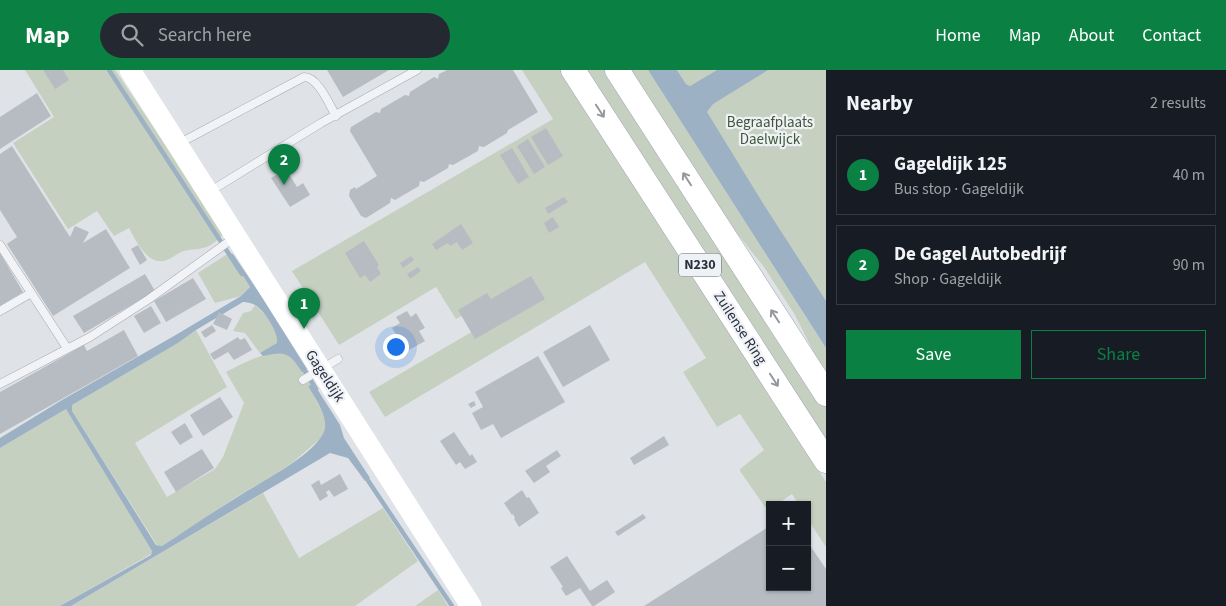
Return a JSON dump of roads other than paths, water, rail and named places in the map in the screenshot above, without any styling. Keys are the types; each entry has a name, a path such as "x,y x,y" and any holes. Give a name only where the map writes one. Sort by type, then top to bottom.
{"main road":[{"name":"Zuilense Ring","path":"573,70 826,461"},
{"name":"N230","path":"617,70 826,394"}],"street":[{"name":"Gageldijk","path":"130,70 208,192 228,242 319,370 471,606"}],"lane":[{"path":"208,192 321,123 417,70"},
{"path":"178,144 304,77 316,82 336,116"},
{"path":"0,384 90,337 149,300 228,242"},
{"path":"0,245 68,348"},
{"path":"0,311 31,293"}],"water":[{"path":"648,70 677,70 686,84 690,86 717,70 768,70 713,104 707,112 826,301 826,348"},
{"path":"229,253 233,254 260,294 307,369 302,372 294,360 286,355 263,356 260,353 277,343 276,334 270,322 259,308 243,302 178,343 72,405 72,411 156,545 162,546 288,466 313,447 325,428 322,411 308,386 314,384 340,425 344,438 370,478 365,481 348,458 330,453 71,606 60,606 151,555 152,551 66,409 0,448 0,438 241,296 250,287"}],"waterway":[{"path":"109,70 242,274"},
{"path":"302,366 316,389"},
{"path":"365,476 452,606"}],"place":[{"name":"De Gagel Autobedrijf","path":"284,185"},
{"name":"Gageldijk 125","path":"304,329"}],"park label":[{"name":"Begraafplaats Daelwijck","path":"770,130"}]}
